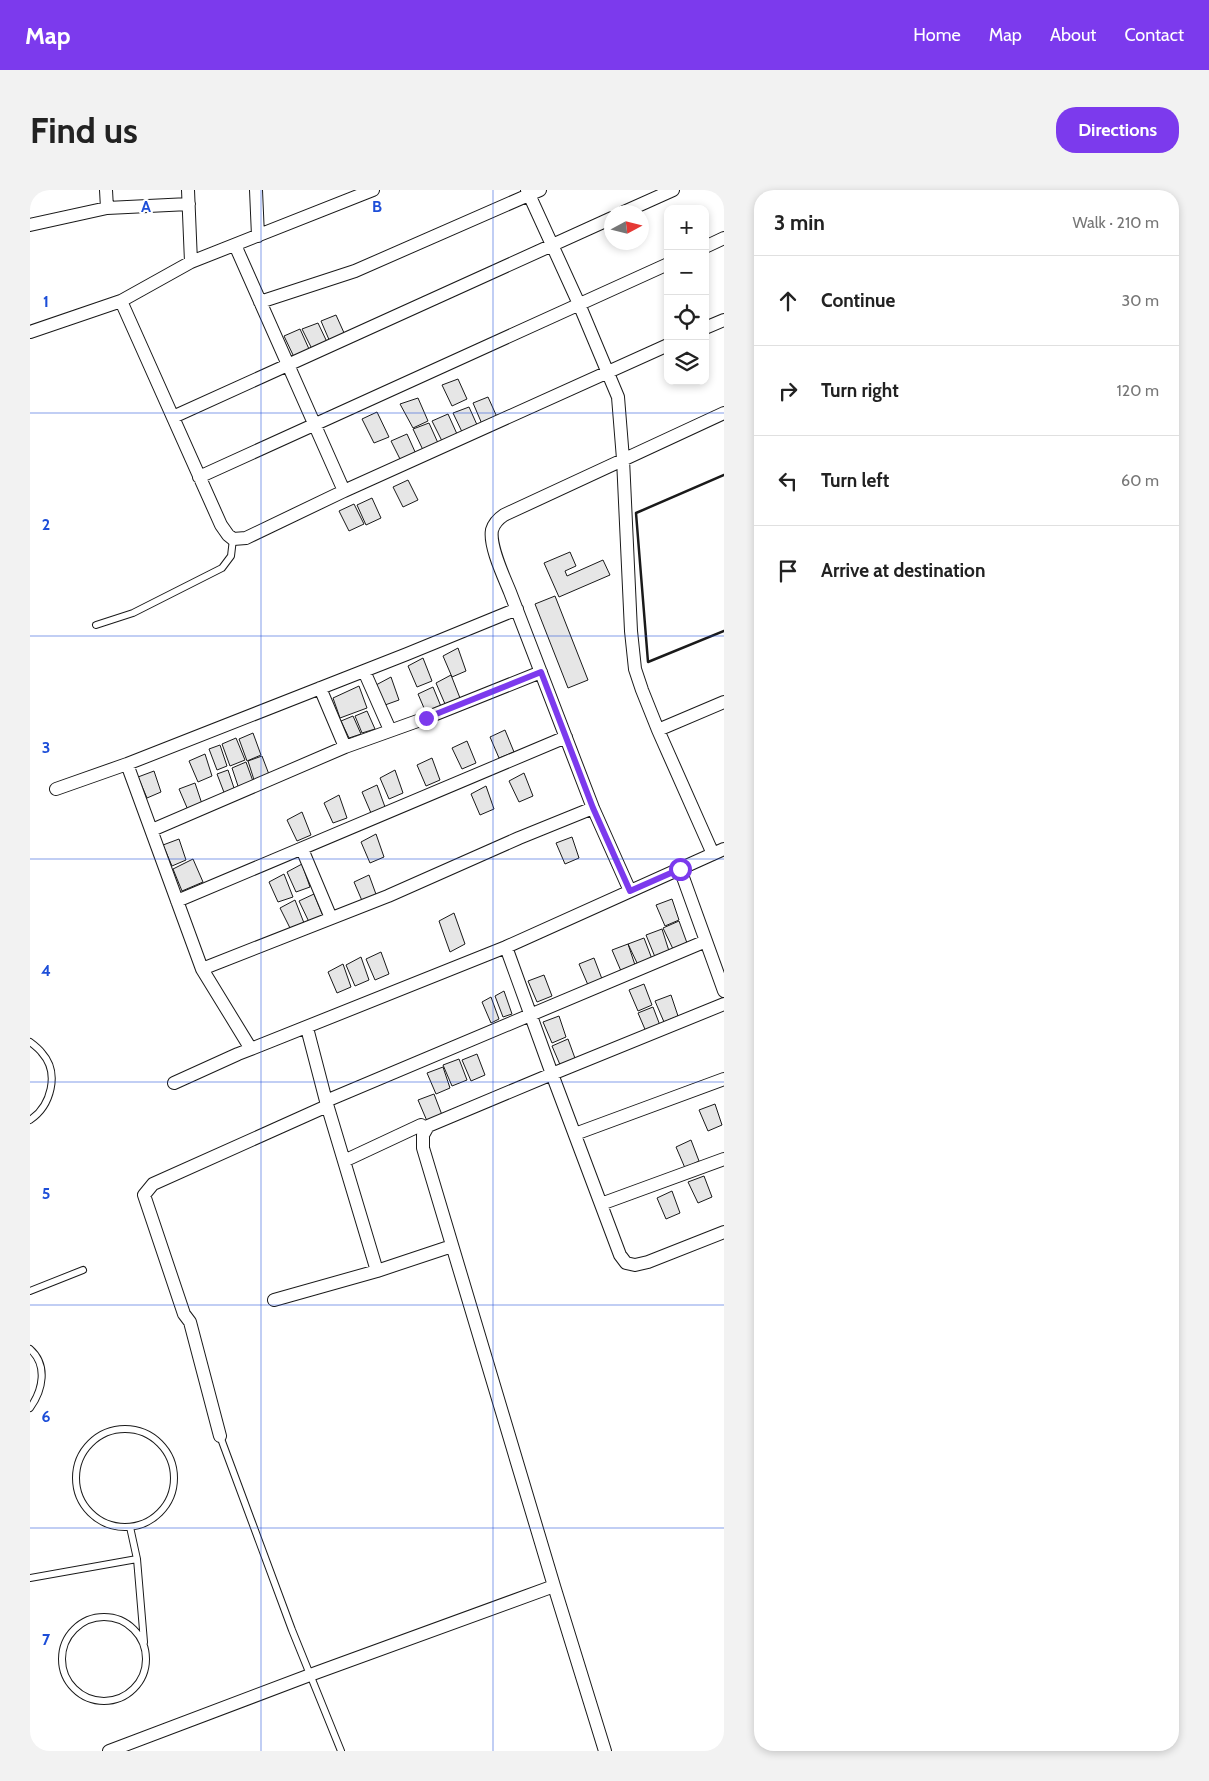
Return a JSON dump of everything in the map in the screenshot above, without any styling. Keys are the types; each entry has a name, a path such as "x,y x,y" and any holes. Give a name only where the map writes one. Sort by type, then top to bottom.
{"street":[{"path":"106,190 107,208"},
{"path":"188,190 191,262"},
{"path":"256,190 258,236"},
{"path":"30,332 121,301 191,262 374,190"},
{"path":"640,205 673,190"},
{"path":"174,1083 238,1054 506,948 719,851 658,730 635,670 631,631 623,459 618,397 552,245 532,192 355,271 260,302"},
{"path":"30,225 107,208 189,204"},
{"path":"173,417 604,222"},
{"path":"709,244 724,238"},
{"path":"235,245 344,492"},
{"path":"199,477 664,266"},
{"path":"121,301 221,525 233,539 246,538 664,347"},
{"path":"709,326 724,320"},
{"path":"630,891 593,808 516,609 492,541 492,533 498,519 504,514 724,413"},
{"path":"56,789 127,764 516,609"},
{"path":"364,670 390,730"},
{"path":"152,830 345,747 541,672"},
{"path":"320,688 345,747"},
{"path":"658,730 724,702"},
{"path":"177,901 566,737"},
{"path":"127,764 202,969 251,1049"},
{"path":"202,969 388,896 519,838 593,808"},
{"path":"302,848 331,918"},
{"path":"680,869 724,991"},
{"path":"326,1101 706,941"},
{"path":"506,948 601,1204 620,1254 626,1264 635,1265 648,1262 724,1232"},
{"path":"606,1751 554,1586 452,1246 423,1148 423,1135 428,1126 724,1004"},
{"path":"306,1028 377,1270"},
{"path":"575,1134 724,1079"},
{"path":"220,1436 190,1322 184,1314 144,1195 153,1184 327,1106 326,1101"},
{"path":"344,1160 421,1125"},
{"path":"601,1204 724,1159"},
{"path":"274,1300 452,1246"},
{"path":"109,1751 554,1586"}],"lane":[{"path":"96,625 133,613 222,568 231,556 233,539"},
{"path":"30,1042 43,1054 50,1069 51,1085 47,1102 37,1116 30,1120"},
{"path":"30,1291 83,1270"},
{"path":"30,1349 35,1353 41,1366 42,1382 38,1397 30,1408"},
{"path":"132,1429 148,1435 166,1450 173,1465 174,1483 169,1500 159,1514 145,1523 130,1527 113,1526 91,1514 81,1500 76,1483 78,1466 82,1455 92,1441 107,1432 115,1430 132,1429"},
{"path":"220,1436 310,1675 341,1751"},
{"path":"130,1527 137,1559 145,1649 146,1663 142,1678 133,1690 121,1698 108,1702 94,1700 75,1690 66,1678 62,1664 63,1649 67,1640 76,1628 95,1618 110,1618 124,1622 139,1636 145,1649"},
{"path":"30,1578 137,1559"}],"building":[{"path":"336,315 345,335 330,342 321,321"},
{"path":"318,323 327,342 312,349 302,329"},
{"path":"300,329 309,349 294,357 284,336"},
{"path":"458,379 467,399 452,406 442,385"},
{"path":"488,397 497,417 482,424 473,403"},
{"path":"418,398 428,421 413,428 400,404"},
{"path":"469,407 478,427 463,434 453,413"},
{"path":"377,412 389,437 374,443 362,419"},
{"path":"448,414 457,434 442,441 432,421"},
{"path":"429,423 438,443 423,450 413,429"},
{"path":"407,434 416,454 401,461 391,441"},
{"path":"408,480 418,500 403,507 393,487"},
{"path":"372,498 381,518 366,525 357,505"},
{"path":"354,504 364,524 349,531 339,511"},
{"path":"570,552 576,566 565,571 567,576 603,560 610,575 559,597 544,563"},
{"path":"555,596 588,680 568,688 535,604"},
{"path":"458,648 466,671 452,677 443,656"},
{"path":"423,658 432,681 417,687 408,666"},
{"path":"451,675 460,698 445,704 436,683"},
{"path":"391,677 399,700 385,705 376,685"},
{"path":"359,686 367,708 340,718 333,698"},
{"path":"433,687 442,709 427,715 418,694"},
{"path":"367,711 375,729 362,733 355,716"},
{"path":"353,716 361,734 349,738 341,721"},
{"path":"505,730 514,752 499,758 490,737"},
{"path":"253,733 261,755 247,761 239,739"},
{"path":"236,738 245,760 230,766 222,744"},
{"path":"467,741 476,763 462,769 452,748"},
{"path":"220,745 227,766 217,770 209,749"},
{"path":"205,754 212,776 198,782 189,761"},
{"path":"262,756 270,777 255,783 248,761"},
{"path":"432,758 440,780 426,786 417,765"},
{"path":"246,762 254,784 239,789 232,768"},
{"path":"228,770 235,791 225,795 217,774"},
{"path":"395,770 403,793 389,799 380,778"},
{"path":"154,771 161,792 147,798 138,777"},
{"path":"524,773 533,796 519,802 509,781"},
{"path":"195,783 202,804 188,810 179,789"},
{"path":"377,785 385,807 371,813 362,792"},
{"path":"486,786 494,809 480,815 471,794"},
{"path":"339,795 347,818 333,823 324,803"},
{"path":"302,812 311,835 297,841 287,820"},
{"path":"376,834 384,857 370,863 361,842"},
{"path":"572,837 579,858 565,864 556,843"},
{"path":"179,839 186,860 172,866 163,845"},
{"path":"193,859 203,882 182,891 173,869"},
{"path":"302,864 310,887 296,892 287,872"},
{"path":"284,874 293,897 278,902 269,882"},
{"path":"369,875 377,897 363,903 354,882"},
{"path":"314,894 323,916 309,922 299,901"},
{"path":"672,899 679,920 665,926 656,905"},
{"path":"295,900 304,923 290,928 280,908"},
{"path":"454,913 465,944 450,952 439,921"},
{"path":"679,921 687,943 673,949 663,928"},
{"path":"662,929 669,951 655,957 646,935"},
{"path":"644,938 652,959 638,965 628,944"},
{"path":"628,944 635,965 621,971 612,950"},
{"path":"381,952 389,974 375,980 366,959"},
{"path":"361,957 369,980 355,986 346,965"},
{"path":"594,958 602,979 588,985 579,964"},
{"path":"343,964 351,987 337,993 328,972"},
{"path":"544,975 552,996 537,1002 528,981"},
{"path":"644,984 652,1005 638,1011 629,990"},
{"path":"504,991 512,1014 503,1017 495,996"},
{"path":"671,995 678,1016 664,1022 655,1001"},
{"path":"491,997 499,1019 491,1023 482,1002"},
{"path":"653,1007 661,1028 647,1034 638,1013"},
{"path":"559,1016 566,1037 552,1043 543,1022"},
{"path":"568,1039 576,1061 561,1067 552,1046"},
{"path":"477,1054 485,1075 471,1081 462,1060"},
{"path":"459,1059 467,1080 452,1086 443,1065"},
{"path":"443,1067 450,1088 436,1094 427,1073"},
{"path":"434,1094 442,1115 427,1121 418,1100"},
{"path":"715,1104 722,1125 708,1131 699,1110"},
{"path":"691,1140 699,1161 685,1168 676,1147"},
{"path":"704,1176 712,1197 698,1203 688,1182"},
{"path":"672,1191 680,1213 666,1219 657,1198"}],"wall":[{"path":"724,475 636,513 648,662 724,631"}],"route":[{"path":"426,718 541,672 593,808 630,891 680,869"}]}
